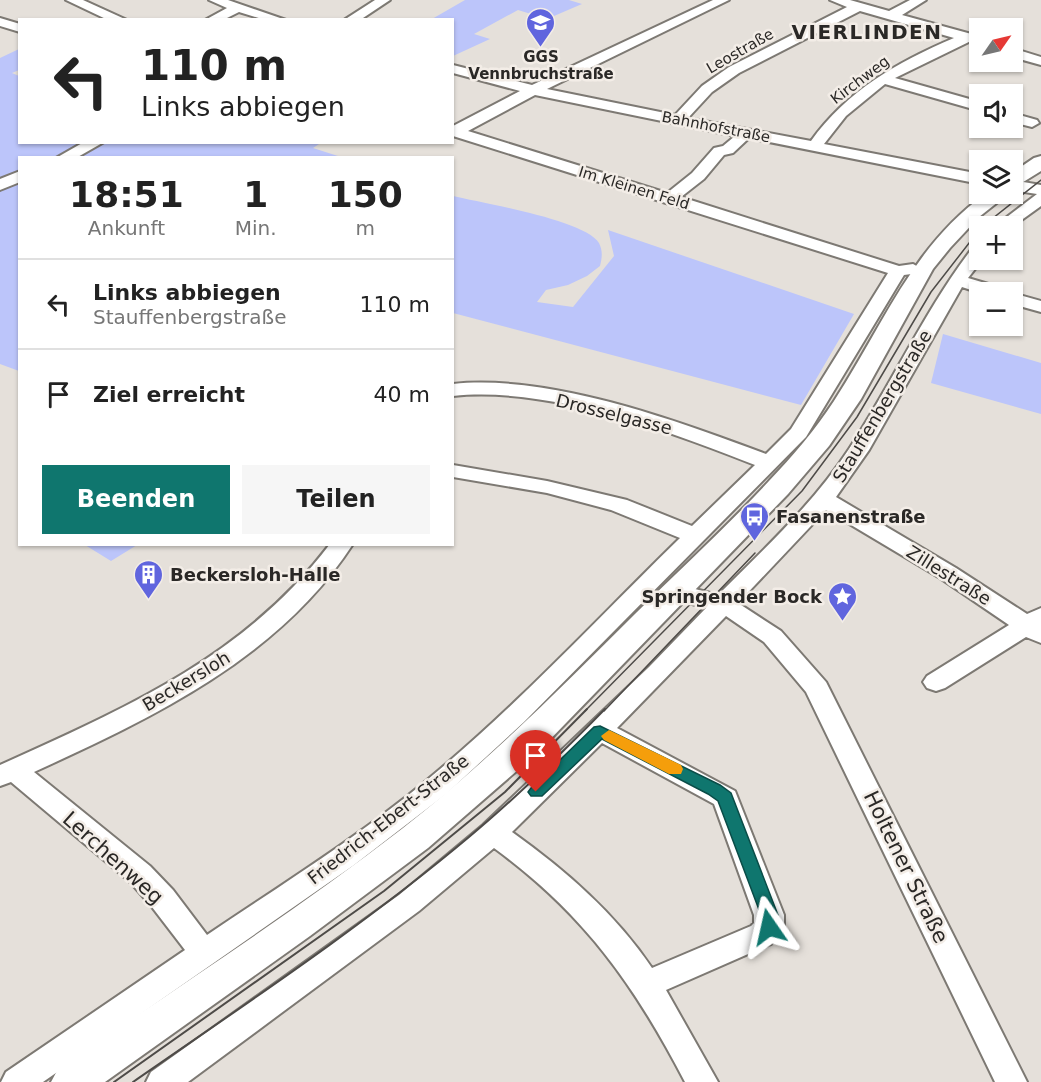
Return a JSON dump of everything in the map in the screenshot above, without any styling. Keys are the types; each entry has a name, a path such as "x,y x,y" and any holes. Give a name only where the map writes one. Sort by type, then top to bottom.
{"main road":[{"path":"1023,176 1041,162"},
{"name":"Friedrich-Ebert-Straße","path":"72,1082 297,925 416,838 523,746 778,488 820,440 848,399 910,270 986,204"}],"street":[{"path":"72,0 116,18"},
{"path":"215,0 274,18"},
{"path":"353,18 384,0"},
{"name":"Im Kleinen Feld","path":"454,131 532,90 723,0"},
{"path":"836,0 969,38"},
{"path":"891,15 920,0"},
{"name":"Leostraße","path":"678,120 707,89 734,70 859,6"},
{"path":"215,18 239,7"},
{"path":"0,22 18,27"},
{"name":"Kirchweg","path":"815,146 841,112 885,80 922,56 969,40"},
{"path":"1023,55 1041,61"},
{"name":"Bahnhofstraße","path":"454,69 532,90 969,177"},
{"path":"885,80 969,104"},
{"path":"1023,120 1032,123"},
{"name":"Im Kleinen Feld","path":"454,131 669,199 910,270"},
{"path":"669,199 698,176 719,151 728,150 746,133"},
{"path":"67,156 93,144"},
{"path":"0,185 18,177"},
{"path":"1023,186 1041,190"},
{"path":"1017,216 1041,198"},
{"name":"Stauffenbergstraße","path":"162,1082 409,903 493,833 600,731 712,610 824,499 859,450 957,280 969,264"},
{"name":"Friedrich-Ebert-Straße","path":"17,1082 344,857 436,787 514,715 800,433 910,270"},
{"path":"957,280 969,284"},
{"path":"1023,301 1041,307"},
{"name":"Drosselgasse","path":"454,390 479,385 571,402 680,430 770,463"},
{"path":"454,471 547,487 619,505 694,535"},
{"name":"Zillestraße","path":"824,499 1036,626"},
{"name":"Beckersloh","path":"7,773 175,691 238,649 302,593 330,563 341,546"},
{"name":"Holtener Straße","path":"702,564 710,585 712,610"},
{"name":"Holtener Straße","path":"668,600 712,610 793,657 817,687 1011,1082"},
{"path":"936,682 1036,626"},
{"path":"600,731 714,789 725,798 770,915 769,927 761,935 647,984"},
{"name":"Lerchenweg","path":"7,773 39,793 97,838 155,891 204,953"},
{"path":"493,833 535,861 590,910 620,945 647,984 702,1082"}],"shaded area":[{"path":"465,0 569,0 582,4 547,19 518,10 474,34 490,39 454,56 454,18 434,18"},
{"path":"18,49 18,70 12,73 18,76 18,144 319,144 313,148 338,156 18,156 18,371 0,364 0,58"},
{"path":"454,196 554,220 590,235 599,243 602,254 600,266 587,276 568,285 546,290 537,302 573,307 614,256 608,230 854,314 801,405 454,313"},
{"path":"943,334 1041,363 1041,414 931,383"},
{"path":"87,546 135,546 111,561"}],"tram line":[{"path":"996,216 1041,180"},
{"path":"585,711 802,491 857,417 931,292 969,243"},
{"path":"604,711 755,553"},
{"path":"114,1082 384,891 505,792 587,709"},
{"path":"133,1082 304,963 429,870 522,791 605,709"}],"slow traffic":[{"path":"609,736 675,769"}],"place":[{"name":"GGS Vennbruchstraße","path":"541,48"},
{"name":"Fasanenstraße","path":"755,542"},
{"name":"Beckersloh-Halle","path":"149,600"},
{"name":"Springender Bock","path":"843,622"}],"district":[{"name":"VIERLINDEN","path":"867,32"}],"route":[{"path":"536,792 600,731 714,789 725,798 770,915 769,927"}]}
